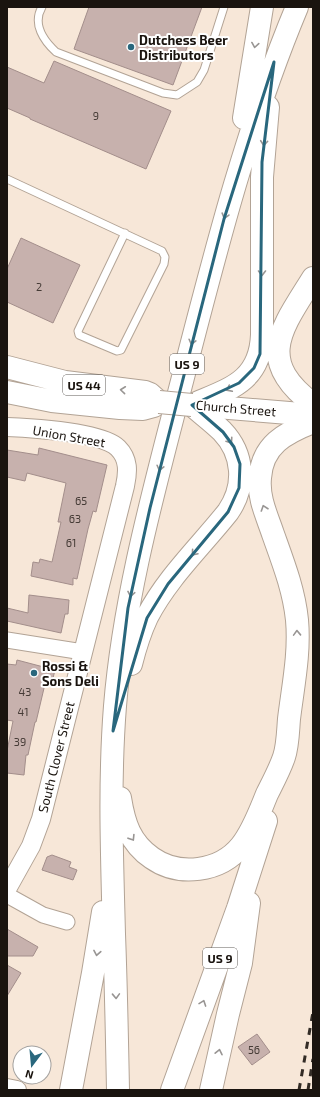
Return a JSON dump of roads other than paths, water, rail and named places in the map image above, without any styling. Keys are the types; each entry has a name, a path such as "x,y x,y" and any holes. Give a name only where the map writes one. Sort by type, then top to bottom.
{"highway":[{"path":"231,195 262,7"},
{"name":"US 9","path":"118,1080 111,831 113,738 117,682 124,638 141,546 231,195 253,122 274,62 297,7"},
{"path":"308,7 274,62 262,162 262,335 260,354 254,368 239,383 227,390 192,405 223,432 234,447 240,464 241,476 239,488 232,506 168,584 147,618 137,644 113,738 124,819 132,839 154,860 173,868 183,870 212,866 229,858 241,846 250,834 285,755 297,653 297,620 287,573 262,501 260,479 262,464 272,445 288,433 313,422"},
{"path":"313,278 284,326 278,352 281,367 286,378 298,392 313,404"},
{"name":"Church Street","path":"7,367 64,382 145,392 150,394 159,402"},
{"name":"Church Street","path":"7,392 52,400 120,408 143,409 159,402 313,414"},
{"name":"US 9","path":"174,1084 238,908 262,836 285,755 313,643"},
{"path":"71,1090 100,935 111,831"},
{"path":"210,1090 241,963 246,920 262,836"}],"street":[{"name":"Union Street","path":"7,427 50,430 104,440 117,447 124,457"},
{"name":"South Clover Street","path":"7,889 26,858 37,832 126,480 127,468 124,457"},
{"path":"7,640 83,652"},
{"path":"7,895 43,915 67,922"},
{"path":"7,1088 17,1090"}],"lane":[{"path":"42,7 40,10 39,27 42,36 48,45 56,52 163,93 177,94 197,82 204,70 224,7"},
{"path":"8,183 124,233 162,250 165,257 164,264 121,350 117,351 79,335 78,331 124,233"}],"railway":[{"path":"299,1090 313,1012"},
{"path":"308,1090 313,1059"}],"place":[{"name":"Dutchess Beer Distributors","path":"131,47"},
{"name":"Rossi & Sons Deli","path":"34,673"}]}
